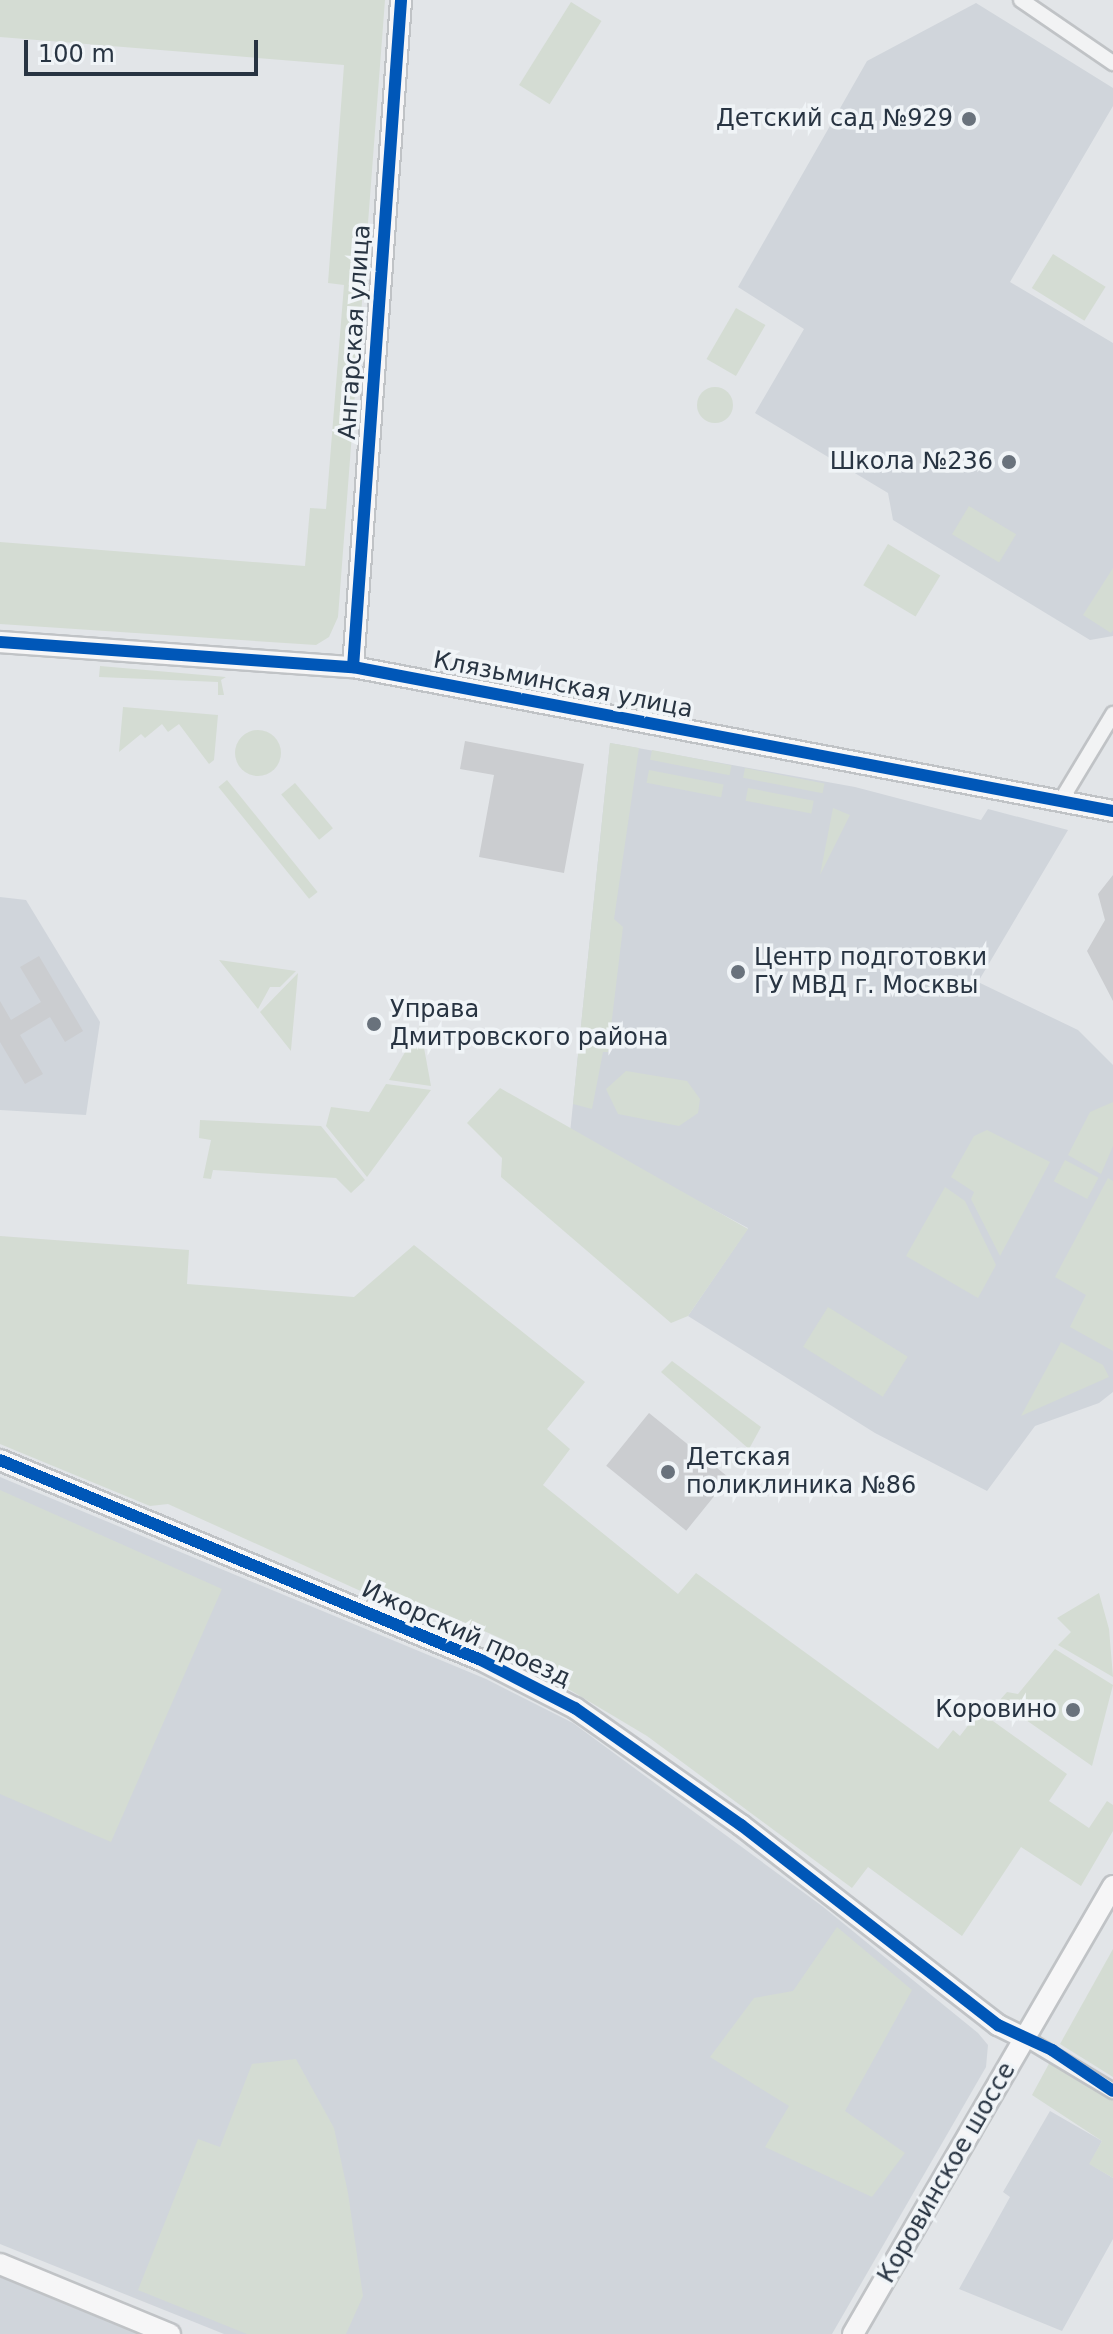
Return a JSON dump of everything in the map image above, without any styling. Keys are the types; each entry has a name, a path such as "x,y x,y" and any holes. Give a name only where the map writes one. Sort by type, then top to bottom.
{"street":[{"name":"Ангарская улица","path":"353,667 401,0"},
{"path":"1021,0 1113,63"},
{"name":"Клязьминская улица","path":"0,642 353,667 1113,811"},
{"path":"1060,802 1113,714"},
{"name":"Ижорский проезд","path":"0,1460 481,1660 575,1708 741,1825 998,2025 1025,2038"},
{"name":"Коровинское шоссе","path":"853,2334 1113,1886"},
{"path":"1025,2038 1113,2091"},
{"path":"0,2264 170,2334"}],"shaded area":[{"path":"0,0 385,0 338,617 329,637 316,645 0,624 0,542 305,566 310,508 326,509 344,285 328,283 344,65 0,37"},
{"path":"571,2 602,21 550,104 519,85"},
{"path":"976,3 1113,88 1113,106 1010,282 1113,343 1113,636 1090,640 893,520 888,493 755,413 804,329 738,287 867,61"},
{"path":"1053,254 1106,287 1084,321 1032,288"},
{"path":"736,308 765,325 736,376 706,359"},
{"path":"715,387 727,393 733,405 727,417 715,423 703,417 697,405 703,393"},
{"path":"969,506 1016,534 999,563 952,534"},
{"path":"888,544 940,575 916,617 863,585"},
{"path":"1113,568 1113,630 1111,633 1083,615"},
{"path":"100,666 226,677 221,680 224,695 218,695 218,682 99,677"},
{"path":"123,707 218,715 214,760 209,764 179,724 168,732 162,724 145,738 141,734 119,752"},
{"path":"258,730 275,736 281,753 275,770 258,776 241,770 235,753 241,736"},
{"path":"610,743 855,787 981,820 988,809 1068,830 978,982 1078,1030 1113,1065 1113,1392 1099,1403 1035,1426 987,1491 875,1433 688,1316 748,1228 570,1133"},
{"path":"610,743 639,748 614,919 623,927 608,1052 603,1052 592,1109 573,1104"},
{"path":"652,750 732,765 730,775 650,760"},
{"path":"745,768 825,783 823,793 743,778"},
{"path":"649,770 724,785 721,797 647,783"},
{"path":"227,780 318,892 309,899 218,787"},
{"path":"295,783 333,828 319,840 281,795"},
{"path":"748,788 814,801 811,814 746,801"},
{"path":"833,808 850,815 820,875"},
{"path":"0,897 26,900 100,1022 86,1115 0,1110"},
{"path":"219,960 296,971 280,987 270,987 258,1009"},
{"path":"298,973 291,1050 291,1051 260,1012"},
{"path":"420,1026 431,1086 389,1080"},
{"path":"626,1071 687,1081 700,1099 698,1113 679,1126 618,1114 606,1089"},
{"path":"386,1084 431,1090 367,1177 326,1126 331,1107 369,1112"},
{"path":"500,1088 748,1229 688,1316 671,1323 501,1177 502,1158 467,1123"},
{"path":"1113,1102 1113,1146 1101,1174 1068,1155 1090,1112"},
{"path":"200,1120 321,1126 365,1180 351,1193 336,1178 213,1170 211,1179 203,1178 211,1140 199,1138"},
{"path":"987,1130 1050,1162 1000,1256 971,1199 974,1192 951,1177 974,1136"},
{"path":"1065,1160 1099,1178 1087,1199 1054,1181"},
{"path":"1108,1178 1113,1181 1113,1351 1070,1327 1086,1295 1055,1277"},
{"path":"945,1187 965,1201 996,1265 978,1298 906,1256"},
{"path":"0,1236 189,1250 187,1284 354,1297 414,1245 585,1382 547,1429 570,1449 543,1485 678,1594 696,1573 938,1749 953,1730 960,1736 979,1711 1067,1774 1049,1801 1089,1828 1107,1801 1113,1805 1113,1831 1081,1886 1021,1847 962,1936 868,1867 852,1888 647,1736 513,1656 507,1641 422,1604 407,1612 168,1504 150,1506 0,1444"},
{"path":"828,1307 908,1357 883,1397 803,1347"},
{"path":"1061,1342 1103,1365 1109,1377 1021,1416"},
{"path":"672,1361 761,1427 749,1449 661,1372"},
{"path":"0,1477 486,1679 573,1723 822,1906 978,2033 988,2045 986,2067 832,2334 224,2334 0,2244"},
{"path":"0,1490 222,1589 111,1842 0,1794"},
{"path":"1099,1593 1109,1629 1113,1677 1058,1645 1071,1632 1057,1618"},
{"path":"1055,1649 1113,1685 1092,1766 999,1701 1007,1692 1018,1694"},
{"path":"837,1927 912,1990 845,2111 905,2153 872,2197 765,2147 789,2106 710,2057 754,1998 793,1991"},
{"path":"1113,1949 1113,2077 1060,2044"},
{"path":"1052,2058 1113,2100 1113,2178 1089,2164 1102,2141 1032,2095"},
{"path":"296,2059 334,2128 348,2193 363,2296 346,2334 247,2334 138,2290 198,2139 220,2147 252,2064"},
{"path":"1050,2111 1102,2141 1090,2164 1113,2178 1113,2239 1062,2331 959,2289 1010,2197 1003,2192"},
{"path":"0,2275 149,2334 0,2334"}],"building":[{"path":"465,741 584,764 564,873 479,857 494,775 460,769"},
{"path":"1113,875 1113,1001 1087,951 1105,920 1098,894"},
{"path":"39,956 83,1031 65,1042 50,1017 20,1035 43,1074 25,1084 0,1042 0,1001 11,1020 41,1002 20,967"},
{"name":"Детская поликлиника №86","path":"649,1413 729,1478 686,1531 606,1466"}],"cycle path":[{"path":"353,667 401,0"},
{"path":"0,642 353,667 1113,811"},
{"path":"0,1460 481,1660 575,1708 741,1825 998,2025 1052,2050 1113,2091"}],"place":[{"name":"Детский сад №929","path":"969,119"},
{"name":"Школа №236","path":"1009,462"},
{"name":"Центр подготовки ГУ МВД г. Москвы","path":"738,972"},
{"name":"Управа Дмитровского района","path":"374,1024"},
{"name":"Детская поликлиника №86","path":"668,1472"},
{"name":"Коровино","path":"1073,1710"}]}
